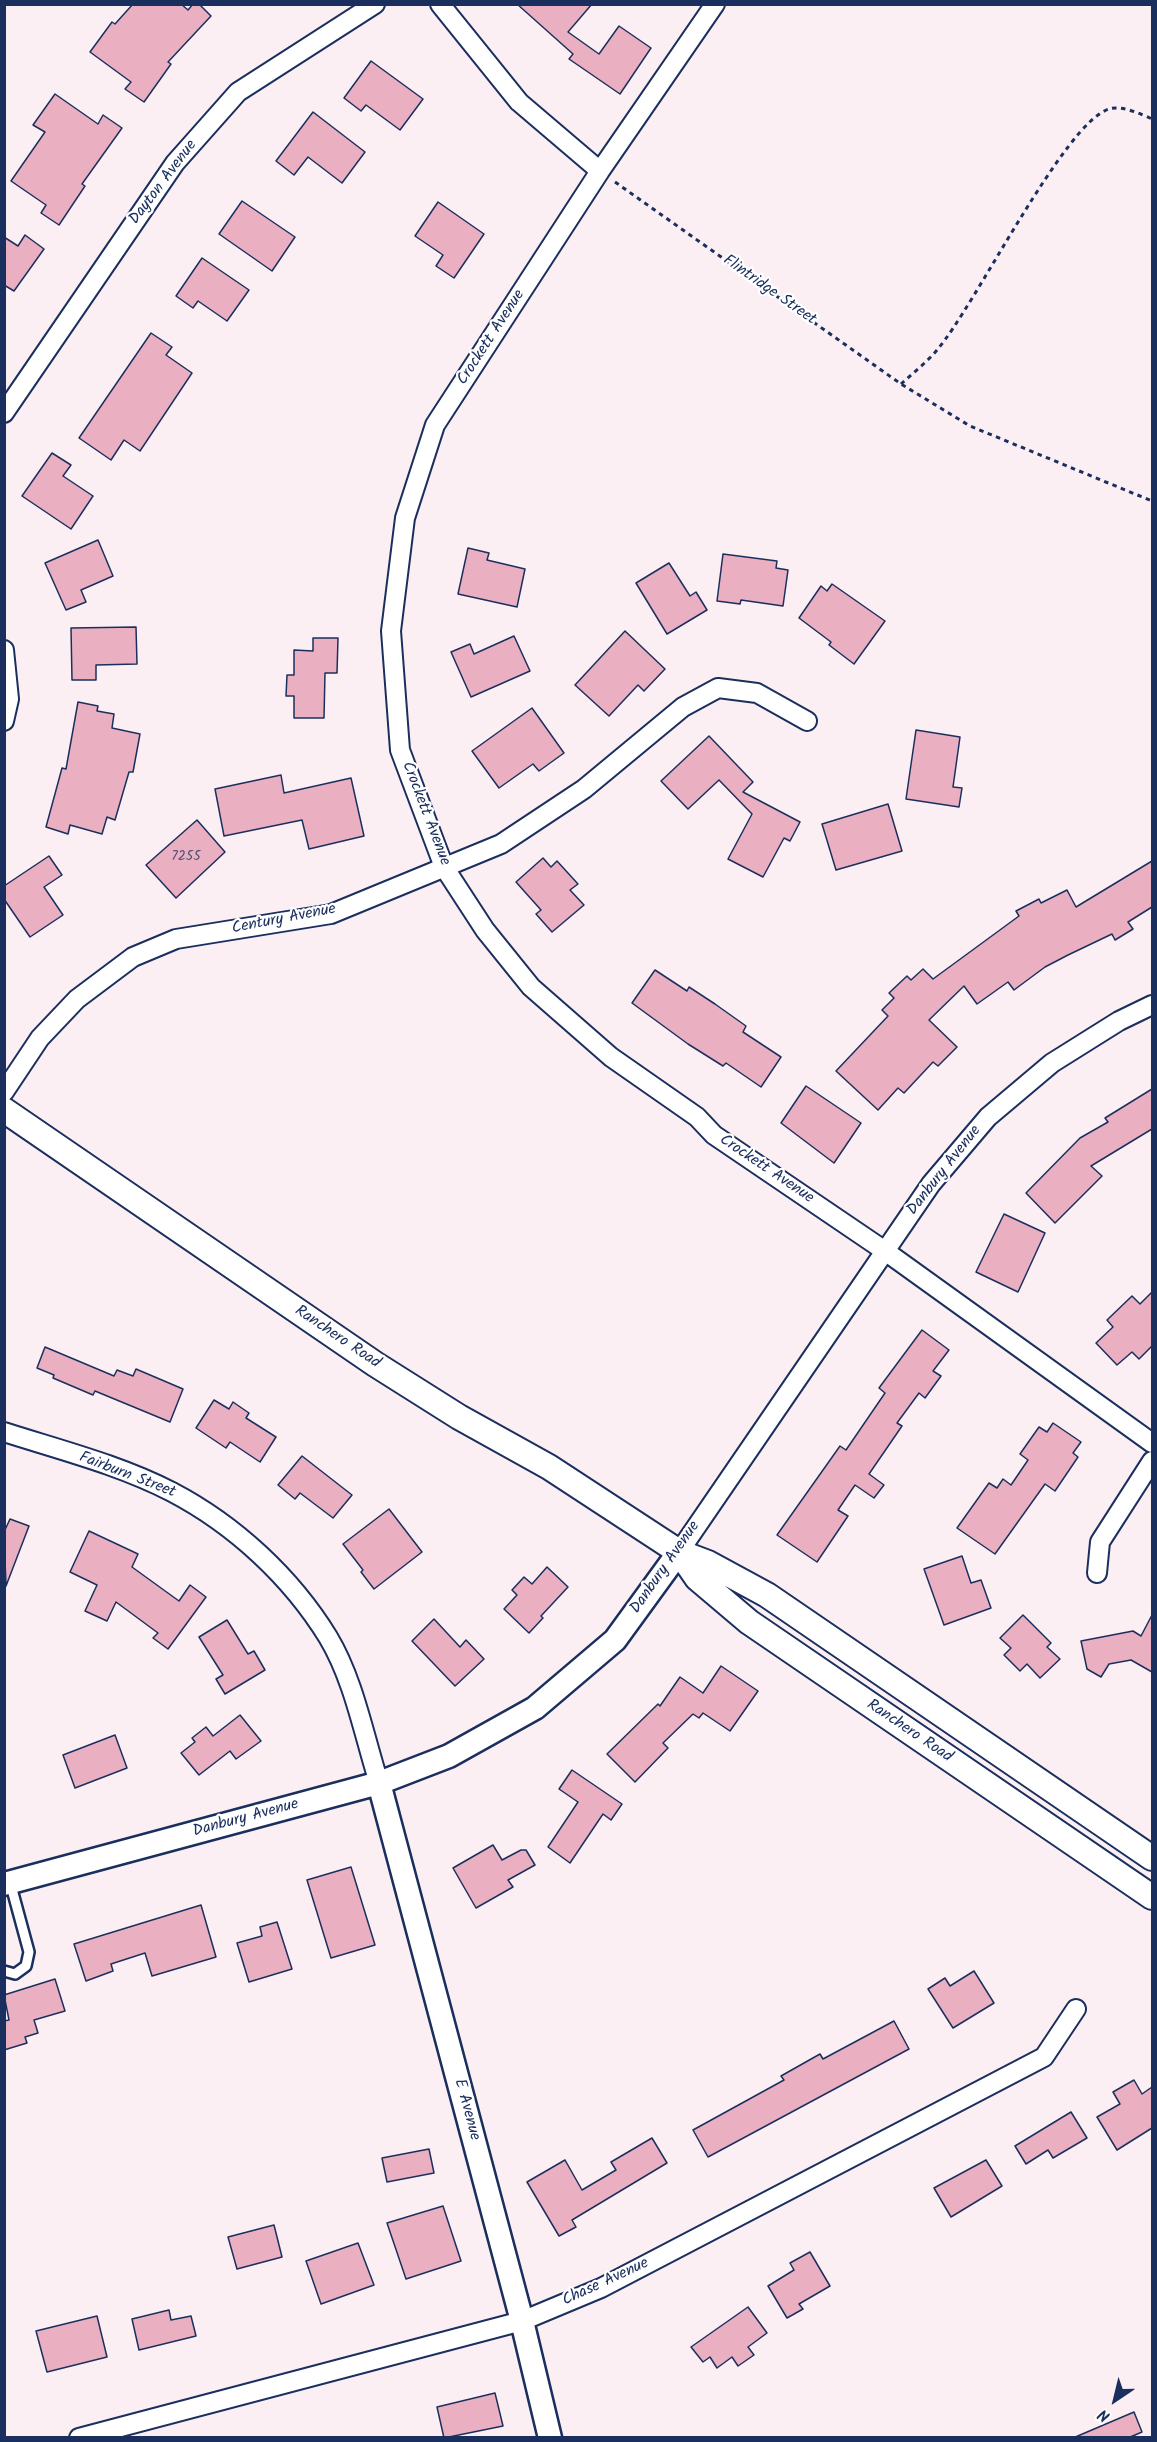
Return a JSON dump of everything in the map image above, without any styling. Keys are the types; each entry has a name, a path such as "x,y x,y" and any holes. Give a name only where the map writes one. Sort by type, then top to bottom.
{"main road":[{"name":"Ranchero Road","path":"4,1110 375,1364 459,1417 549,1467 679,1552 708,1563 767,1595 1152,1858"},
{"name":"Ranchero Road","path":"679,1552 697,1578 749,1622 1152,1897"}],"street":[{"name":"Dayton Avenue","path":"4,413 175,163 238,92 375,4"},
{"path":"440,4 519,102 600,171"},
{"name":"Crockett Avenue","path":"715,4 600,171 435,425 405,518 391,631 400,750 444,867 507,960 531,987 611,1057 697,1117 714,1135 885,1251 1152,1443"},
{"path":"4,650 9,699 4,721"},
{"name":"Century Avenue","path":"4,1092 40,1038 77,999 133,957 176,939 331,914 501,844 584,789 683,707 718,688 757,693 807,721"},
{"name":"Danbury Avenue","path":"7,1883 379,1784 449,1756 535,1708 615,1640 679,1552 932,1184 988,1117 1052,1063 1119,1021 1152,1005"},
{"name":"Fairburn Street","path":"4,1432 134,1476 171,1491 205,1511 271,1565 328,1638 349,1685 379,1784"},
{"path":"1096,1573 1100,1542 1152,1461"},
{"name":"E Avenue","path":"379,1784 522,2321 550,2438"},
{"name":"Chase Avenue","path":"79,2438 522,2321 601,2288 1044,2057 1076,2009"}],"lane":[{"path":"4,1971 15,1974 26,1966 29,1952 7,1883"}],"path":[{"path":"901,384 938,349 1057,164 1089,121 1110,109 1136,112 1152,119"},
{"name":"Flintridge Street","path":"600,171 901,384 970,426 1152,501"}],"building":[{"path":"133,4 181,4 188,10 193,4 199,4 211,16 168,62 171,64 144,102 125,89 131,82 90,52 112,22 115,24"},
{"path":"517,4 592,4 568,32 599,54 619,26 651,48 620,94 569,59 573,54"},
{"path":"371,61 423,99 400,130 366,105 361,111 344,98"},
{"path":"55,94 98,124 103,115 122,128 82,184 85,186 59,225 41,213 46,205 11,181 45,132 33,125"},
{"path":"313,112 365,152 342,183 308,157 294,175 276,161"},
{"path":"242,201 295,237 272,271 219,234"},
{"path":"438,202 484,234 454,278 436,266 443,255 415,236"},
{"path":"25,235 44,249 14,291 4,285 4,237 18,246"},
{"path":"202,258 249,290 227,321 198,301 193,308 176,296"},
{"path":"151,333 172,347 166,355 192,373 140,451 124,440 111,460 79,438"},
{"path":"52,453 71,465 63,476 93,496 71,529 22,496"},
{"path":"98,540 113,576 81,590 86,602 66,610 45,563"},
{"path":"468,548 489,553 487,560 525,569 517,607 458,594"},
{"path":"723,554 777,561 776,568 788,570 783,606 741,600 740,604 717,601"},
{"path":"669,563 690,596 696,592 707,610 667,634 636,583"},
{"path":"832,584 885,621 854,664 829,645 831,642 799,618 821,586 827,591"},
{"path":"136,627 137,664 96,665 96,680 72,680 71,628"},
{"path":"625,631 665,669 644,691 638,685 609,716 575,685"},
{"path":"514,636 530,671 471,697 451,652 470,644 474,654"},
{"path":"313,638 338,638 337,673 325,673 324,718 294,718 294,696 286,696 287,675 294,675 294,650 313,651"},
{"path":"78,702 98,706 97,711 114,714 112,728 140,734 133,772 129,772 115,820 107,817 102,834 70,825 68,834 46,827 62,768 66,769"},
{"path":"532,708 564,753 539,771 533,764 499,788 472,751"},
{"path":"916,730 960,737 953,787 962,788 959,807 906,799"},
{"path":"709,736 753,782 743,792 800,822 790,841 784,838 763,877 728,859 752,814 719,780 688,809 661,781"},
{"path":"281,775 284,793 351,778 364,836 309,849 302,820 224,836 215,789"},
{"path":"888,804 902,851 836,870 822,824"},
{"path":"197,820 225,852 176,898 146,865"},
{"path":"49,856 62,875 44,887 63,915 30,937 4,899 4,886"},
{"path":"543,858 551,867 557,861 578,884 570,890 584,905 552,932 536,914 541,910 516,882"},
{"path":"1152,861 1152,907 1128,922 1133,929 1115,940 1112,934 1068,955 1045,967 1014,990 1008,982 977,1004 964,986 929,1020 957,1047 938,1066 933,1062 904,1093 898,1088 878,1110 836,1071 888,1016 882,1010 894,998 889,993 907,976 911,980 923,969 933,979 1019,916 1016,911 1039,899 1041,903 1067,890 1076,907"},
{"path":"655,970 687,991 689,987 715,1004 746,1026 743,1032 781,1057 761,1087 726,1063 723,1066 688,1044 632,1003"},
{"path":"806,1086 861,1123 834,1163 781,1123"},
{"path":"1152,1089 1152,1129 1091,1166 1102,1176 1055,1223 1026,1193 1080,1138 1108,1122 1105,1118"},
{"path":"1004,1214 1045,1233 1018,1292 976,1272"},
{"path":"1152,1292 1152,1346 1139,1359 1132,1352 1117,1365 1096,1343 1113,1327 1107,1320 1132,1296 1140,1304"},
{"path":"922,1330 949,1350 933,1371 941,1376 925,1398 919,1393 897,1423 902,1426 869,1474 884,1485 874,1498 855,1485 838,1510 848,1516 817,1562 777,1535 840,1446 846,1450 885,1393 879,1388"},
{"path":"45,1347 114,1376 117,1370 133,1376 136,1369 183,1389 170,1422 95,1391 93,1395 53,1378 54,1375 37,1368"},
{"path":"214,1400 229,1409 233,1402 249,1413 246,1418 276,1437 260,1462 230,1442 226,1448 196,1428"},
{"path":"1053,1423 1081,1442 1073,1453 1078,1457 1055,1491 1045,1484 995,1554 957,1528 989,1483 997,1488 1003,1479 1011,1485 1028,1460 1020,1454 1039,1427 1047,1432"},
{"path":"302,1456 352,1495 333,1518 300,1493 295,1499 278,1485"},
{"path":"389,1509 422,1552 374,1589 343,1544"},
{"path":"10,1519 29,1526 6,1586 4,1532"},
{"path":"89,1531 138,1554 132,1567 179,1601 190,1585 206,1597 168,1649 153,1638 158,1633 116,1602 107,1621 85,1611 97,1585 70,1572"},
{"path":"962,1556 971,1583 981,1580 991,1608 944,1625 924,1569"},
{"path":"547,1567 568,1587 541,1616 543,1618 529,1633 504,1609 517,1595 512,1590 524,1577 532,1584"},
{"path":"1023,1615 1051,1643 1047,1647 1060,1659 1040,1678 1027,1664 1020,1671 1004,1655 1011,1648 1000,1638"},
{"path":"1152,1615 1152,1672 1131,1660 1109,1664 1101,1677 1087,1669 1081,1641 1133,1631 1141,1636"},
{"path":"434,1619 460,1647 466,1640 484,1659 455,1686 412,1641"},
{"path":"227,1620 248,1654 254,1651 265,1670 225,1694 216,1679 223,1675 199,1637"},
{"path":"721,1666 758,1691 730,1731 703,1713 699,1718 693,1714 663,1743 668,1748 635,1782 607,1754 658,1704 660,1706 680,1677 703,1693"},
{"path":"240,1715 261,1741 236,1759 230,1751 199,1775 181,1753 195,1742 192,1738 206,1727 213,1736"},
{"path":"115,1735 127,1768 75,1788 63,1755"},
{"path":"572,1770 622,1804 611,1820 603,1814 570,1863 548,1847 578,1802 559,1789"},
{"path":"493,1845 502,1860 521,1850 526,1850 535,1865 508,1880 513,1887 476,1908 453,1868"},
{"path":"351,1867 375,1945 331,1958 307,1880"},
{"path":"201,1905 216,1957 152,1976 145,1953 111,1964 113,1971 86,1981 74,1944"},
{"path":"277,1922 292,1969 249,1982 237,1943 262,1936 260,1927"},
{"path":"974,1971 994,2003 953,2028 928,1989 945,1978 950,1986"},
{"path":"55,1979 65,2011 34,2020 38,2033 25,2037 27,2043 4,2050 4,2021 9,2020 4,1995"},
{"path":"894,2021 909,2049 708,2157 693,2130 784,2080 781,2076 820,2054 823,2059"},
{"path":"1134,2080 1142,2094 1152,2087 1152,2128 1117,2150 1097,2117 1120,2104 1113,2092"},
{"path":"1071,2112 1087,2138 1053,2158 1048,2150 1026,2164 1015,2146"},
{"path":"652,2138 667,2163 572,2220 576,2227 559,2236 527,2182 565,2160 582,2190 616,2170 611,2162"},
{"path":"429,2149 434,2173 387,2182 382,2158"},
{"path":"986,2160 1002,2186 951,2217 934,2188"},
{"path":"443,2206 461,2261 406,2279 387,2223"},
{"path":"274,2225 282,2257 237,2269 228,2237"},
{"path":"358,2243 374,2285 321,2304 306,2261"},
{"path":"810,2252 830,2286 799,2304 803,2309 787,2318 768,2286 794,2270 790,2263"},
{"path":"748,2307 767,2333 748,2347 754,2355 738,2366 732,2357 717,2368 710,2357 703,2362 691,2347"},
{"path":"169,2310 171,2320 191,2316 196,2336 139,2350 132,2319"},
{"path":"97,2316 107,2357 47,2372 36,2331"},
{"path":"495,2393 503,2426 444,2438 437,2407"},
{"path":"1134,2412 1142,2432 1128,2438 1073,2438"}]}
